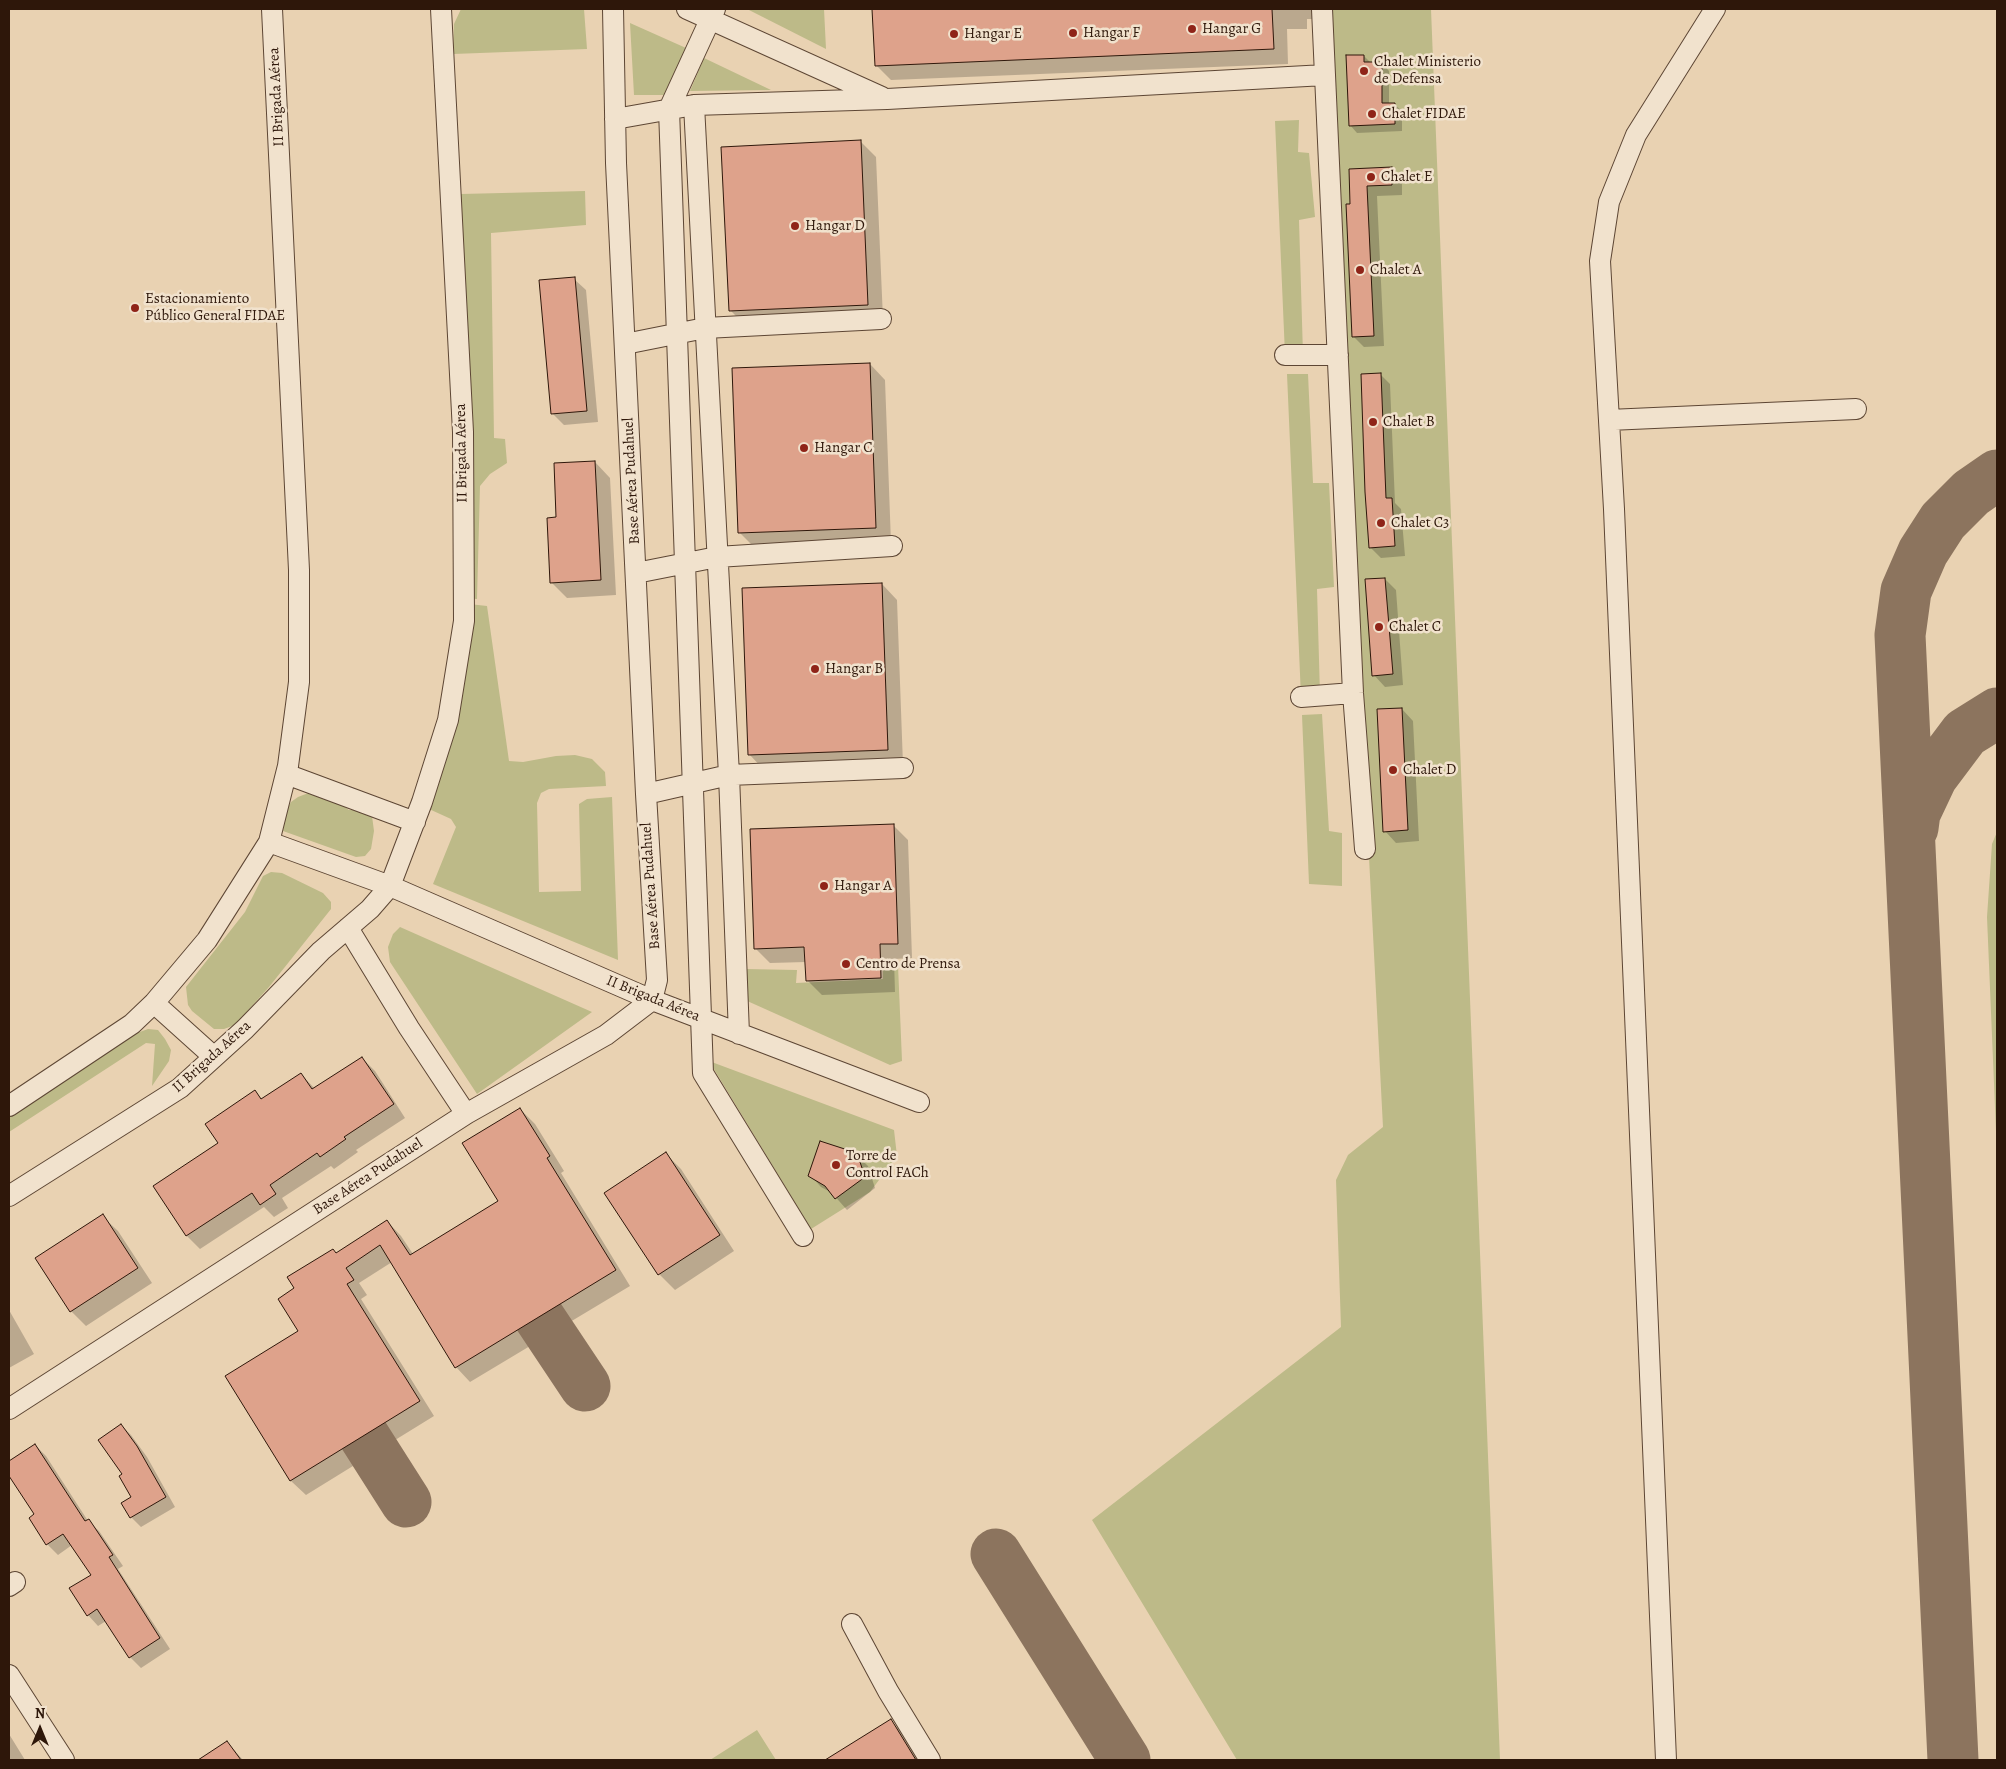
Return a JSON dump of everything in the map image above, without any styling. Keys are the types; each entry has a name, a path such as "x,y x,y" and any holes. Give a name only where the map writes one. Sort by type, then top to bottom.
{"street":[{"name":"II Brigada Aérea","path":"9,1106 132,1024 154,1003 207,940 269,842 286,774 299,682 299,570 272,9"},
{"name":"II Brigada Aérea","path":"9,1196 180,1088 214,1057 321,952 370,909 390,886 415,822 448,720 464,621 462,432 441,9"},
{"name":"Base Aérea Pudahuel","path":"9,1409 466,1114 606,1035 652,1000 657,980 646,794 625,344 615,119 613,9"},
{"path":"688,9 712,14 887,99"},
{"path":"1322,9 1354,692 1365,849"},
{"path":"1666,1760 1614,508 1600,261 1609,202 1636,135 1715,9"},
{"path":"712,14 669,109 703,1074 803,1236"},
{"path":"615,119 694,105 887,99 1325,75"},
{"path":"694,105 729,775 739,1034"},
{"path":"625,344 705,328 881,320"},
{"path":"1286,355 1338,355"},
{"path":"1609,420 1856,409"},
{"path":"636,573 717,557 892,546"},
{"path":"1301,697 1354,692"},
{"path":"646,794 729,775 903,768"},
{"path":"286,774 415,822"},
{"name":"II Brigada Aérea","path":"269,842 390,886 652,1000 919,1102"},
{"path":"348,928 409,1028 466,1114"},
{"path":"154,1003 214,1057"},
{"path":"852,1624 888,1692 930,1760"},
{"path":"9,1675 64,1760"}],"shaded area":[{"path":"461,9 584,9 587,49 453,54 454,24"},
{"path":"747,9 824,9 826,49"},
{"path":"1325,9 1431,9 1500,1760 1237,1760 1092,1520 1341,1327 1336,1180 1348,1155 1383,1127"},
{"path":"630,23 686,48 664,95 634,95"},
{"path":"704,58 771,90 690,91"},
{"path":"1299,120 1298,152 1309,153 1315,217 1299,220 1303,355 1285,355 1275,121"},
{"path":"585,191 586,225 491,233 494,438 505,439 507,463 490,474 480,486 477,599 464,598 461,194"},
{"path":"1287,374 1308,374 1313,483 1329,483 1334,587 1317,589 1320,695 1301,697"},
{"path":"469,604 487,606 509,761 523,762 556,756 575,755 592,759 605,772 606,786 549,789 541,793 537,803 539,892 581,891 579,804 587,799 612,797 618,960 433,884 456,827 451,819 429,809"},
{"path":"1322,714 1329,831 1342,833 1342,886 1309,884 1302,715"},
{"path":"311,792 323,792 349,810 367,810 372,816 374,831 371,849 365,856 356,857 283,831 286,810 291,802"},
{"path":"1997,832 1997,1155 1987,917 1992,844"},
{"path":"271,872 282,873 323,893 331,902 331,909 269,987 235,1025 224,1029 214,1029 192,1011 188,1005 186,987 245,912 263,876"},
{"path":"400,927 592,1012 477,1094 390,962 388,947 393,934"},
{"path":"898,965 902,1061 890,1065 745,1000 745,969 797,970 796,983 883,979 883,966"},
{"path":"148,1029 158,1030 171,1050 169,1061 152,1086 155,1044 146,1043 9,1132 9,1114 137,1033"},
{"path":"709,1061 894,1130 897,1156 870,1192 811,1229"},
{"path":"757,1730 776,1760 710,1760"}],"building":[{"path":"872,9 1272,9 1274,49 875,66"},
{"path":"1346,55 1364,55 1364,62 1382,62 1382,103 1395,103 1395,124 1349,126"},
{"name":"Hangar D","path":"861,140 868,305 729,311 721,147"},
{"name":"Chalet A","path":"1392,167 1392,185 1367,186 1374,336 1352,337 1346,204 1350,204 1349,169"},
{"path":"575,277 587,411 551,414 539,280"},
{"name":"Hangar C","path":"870,363 876,528 738,533 732,368"},
{"path":"1381,373 1386,498 1392,498 1395,546 1369,548 1361,374"},
{"path":"595,461 601,580 550,583 547,518 556,517 554,463"},
{"name":"Chalet C","path":"1385,578 1393,674 1372,676 1365,579"},
{"name":"Hangar B","path":"882,583 888,750 748,755 742,588"},
{"name":"Chalet D","path":"1402,708 1408,830 1383,832 1377,709"},
{"name":"Hangar A","path":"894,824 898,944 880,944 881,978 806,981 804,947 754,949 750,829"},
{"path":"362,1057 394,1104 344,1137 346,1139 320,1157 317,1153 270,1185 276,1194 260,1205 252,1193 186,1236 153,1186 218,1143 205,1124 255,1090 261,1099 301,1073 312,1089"},
{"path":"520,1108 550,1156 547,1158 616,1270 455,1368 380,1245 346,1268 354,1280 347,1284 420,1401 290,1481 225,1376 298,1331 278,1299 294,1288 287,1277 333,1249 336,1253 387,1220 410,1255 498,1201 462,1143"},
{"name":"Torre de Control FACh","path":"820,1141 857,1153 865,1177 835,1199 825,1186 808,1176"},
{"path":"666,1152 720,1235 658,1275 604,1193"},
{"path":"103,1214 138,1268 70,1312 35,1258"},
{"path":"121,1424 137,1446 166,1497 130,1518 121,1503 131,1497 119,1476 122,1474 98,1440"},
{"path":"35,1444 85,1521 89,1519 113,1555 109,1557 160,1638 129,1658 97,1609 87,1616 69,1588 91,1575 63,1534 46,1545 29,1518 34,1514 9,1476 9,1461"},
{"path":"891,1719 916,1760 825,1760"},
{"path":"227,1741 241,1760 198,1760"}],"taxiway":[{"path":"1953,1760 1900,635 1906,591 1923,552 1943,521 1971,493 1997,475"},
{"path":"1913,828 1915,813 1932,777 1965,733 1997,713"},
{"path":"539,1317 585,1386"},
{"path":"364,1436 406,1502"},
{"path":"996,1554 1125,1760"}],"place":[{"name":"Hangar G","path":"1192,29"},
{"name":"Hangar F","path":"1073,33"},
{"name":"Hangar E","path":"954,34"},
{"name":"Chalet Ministerio de Defensa","path":"1364,71"},
{"name":"Chalet FIDAE","path":"1372,114"},
{"name":"Chalet E","path":"1371,177"},
{"name":"Hangar D","path":"795,226"},
{"name":"Chalet A","path":"1360,270"},
{"name":"Estacionamiento Público General FIDAE","path":"135,308"},
{"name":"Chalet B","path":"1373,422"},
{"name":"Hangar C","path":"804,448"},
{"name":"Chalet C3","path":"1381,523"},
{"name":"Chalet C","path":"1379,627"},
{"name":"Hangar B","path":"815,669"},
{"name":"Chalet D","path":"1393,770"},
{"name":"Hangar A","path":"824,886"},
{"name":"Centro de Prensa","path":"846,964"},
{"name":"Torre de Control FACh","path":"836,1165"}]}
